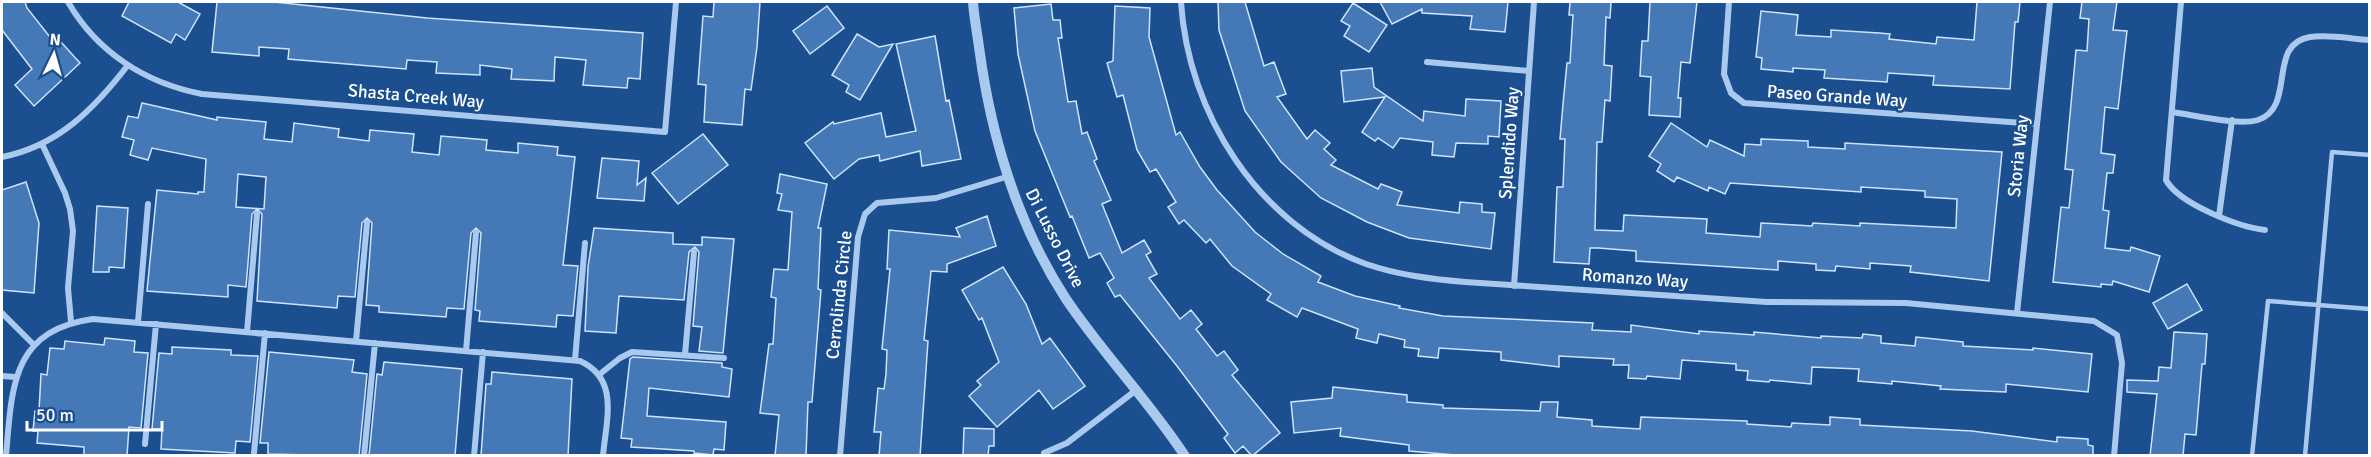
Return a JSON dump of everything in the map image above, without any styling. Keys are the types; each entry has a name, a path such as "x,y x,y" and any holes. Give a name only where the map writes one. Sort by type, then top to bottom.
{"street":[{"name":"Shasta Creek Way","path":"68,2 99,43 128,65 164,84 202,94 665,132 676,2"},
{"name":"Di Lusso Drive","path":"973,2 984,85 1006,177 1035,243 1066,298 1185,456"},
{"name":"Romanzo Way","path":"1181,2 1182,27 1191,66 1205,106 1228,150 1253,184 1287,216 1323,242 1365,263 1415,277 1514,286 1788,303 1906,303 2094,321 2117,334 2122,363 2114,456"},
{"name":"Splendido Way","path":"1514,286 1534,2"},
{"name":"Paseo Grande Way","path":"1729,2 1724,74 1731,93 1744,103 2036,124"},
{"name":"Storia Way","path":"2017,313 2050,2"},
{"path":"2181,2 2166,180 2173,190 2219,216 2243,227 2265,230"},
{"path":"2172,112 2232,120 2258,120 2273,109 2279,101 2284,62 2288,52 2300,42 2308,37 2370,40"},
{"path":"1427,62 1529,71"},
{"path":"2,157 42,144 60,134 91,110 128,65"},
{"path":"2219,216 2232,120"},
{"path":"42,144 70,209 73,231 68,288 71,322"},
{"name":"Cerrolinda Circle","path":"840,456 858,237 865,214 877,203 936,198 1006,177"},
{"path":"138,322 148,204"},
{"path":"247,332 258,214"},
{"path":"356,341 367,223"},
{"path":"466,351 476,233"},
{"path":"575,360 585,243"},
{"path":"685,355 694,252"},
{"path":"2,314 34,345"},
{"path":"5,455 15,377 34,345 53,330 71,322 93,319 575,360 591,366 600,374 608,392 603,456"},
{"path":"145,444 156,324"},
{"path":"254,453 265,333"},
{"path":"364,456 375,343"},
{"path":"474,456 483,352"},
{"path":"600,374 620,358 632,352 724,358"},
{"path":"2,376 15,377"},
{"path":"1044,453 1067,443 1135,391"}],"lane":[{"path":"2305,456 2332,152 2370,155"},
{"path":"2252,456 2268,301 2370,309"}],"building":[{"path":"2,2 25,2 27,8 57,46 61,42 80,63 34,106 15,85 32,69 2,30"},
{"path":"129,2 178,2 200,14 185,40 176,34 171,43 122,16"},
{"path":"217,2 274,2 427,18 643,33 640,79 628,78 627,88 583,85 586,60 555,57 554,81 511,79 512,69 480,65 480,75 436,73 437,62 407,60 406,69 288,59 289,49 259,47 259,56 212,52"},
{"path":"714,2 760,2 751,90 745,89 742,125 704,122 706,85 698,84 703,16 713,17"},
{"path":"1218,2 1245,2 1264,66 1274,62 1286,94 1277,97 1307,139 1315,130 1330,143 1324,149 1336,160 1331,165 1378,189 1381,184 1402,192 1397,205 1459,213 1460,202 1482,204 1482,212 1495,213 1491,249 1409,238 1367,222 1321,198 1281,162 1245,111 1219,30"},
{"path":"1380,2 1508,2 1505,32 1470,29 1472,16 1422,13 1422,9 1392,24"},
{"path":"1570,2 1611,2 1610,18 1606,17 1604,65 1612,66 1610,101 1605,100 1602,142 1597,142 1595,230 1623,231 1624,215 1707,219 1706,233 1760,237 1761,223 1860,226 1860,223 1956,228 1957,199 1925,197 1925,191 1861,187 1861,192 1730,183 1725,194 1709,187 1708,191 1677,177 1674,182 1657,171 1661,164 1649,156 1671,123 1707,147 1710,140 1744,156 1745,144 1761,145 1761,139 1808,141 1808,147 1845,149 1845,143 2002,152 1989,281 1910,272 1911,266 1870,263 1870,269 1836,266 1835,271 1816,270 1816,264 1778,261 1778,270 1636,261 1636,251 1598,248 1590,248 1589,264 1554,262 1557,187 1563,187 1565,139 1560,139 1567,63 1570,63 1573,15 1569,15"},
{"path":"1650,2 1697,2 1690,63 1681,62 1678,98 1681,98 1680,117 1649,115 1651,77 1640,76 1642,41 1648,41"},
{"path":"1977,2 2020,2 2018,22 2015,22 2010,89 1933,85 1934,76 1888,73 1887,82 1824,78 1825,70 1793,68 1793,72 1761,69 1762,58 1756,57 1761,11 1798,15 1796,35 1831,37 1831,30 1879,33 1890,34 1889,39 1936,44 1937,37 1974,40"},
{"path":"2082,2 2117,2 2113,30 2127,31 2118,109 2105,107 2101,153 2115,155 2113,173 2107,173 2103,210 2109,211 2105,248 2130,251 2131,247 2160,256 2149,292 2113,281 2112,285 2101,284 2101,287 2053,282 2061,207 2069,208 2073,170 2065,169 2076,50 2087,51 2089,19 2080,18"},
{"path":"1353,3 1387,25 1369,52 1344,36 1350,26 1341,21"},
{"path":"1051,4 1053,20 1060,20 1062,38 1058,38 1068,102 1076,101 1082,134 1087,132 1097,159 1094,161 1111,200 1102,204 1122,253 1144,240 1151,252 1146,255 1157,274 1149,278 1180,319 1191,310 1202,324 1196,329 1217,356 1224,351 1238,370 1232,375 1280,433 1252,456 1243,446 1235,453 1224,438 1228,434 1177,366 1120,295 1115,297 1107,283 1114,278 1100,253 1089,258 1072,216 1070,217 1035,131 1018,54 1014,8"},
{"path":"827,6 844,28 810,54 793,31"},
{"path":"1115,6 1150,8 1149,37 1176,135 1180,132 1200,167 1217,190 1255,232 1283,254 1321,276 1318,282 1355,296 1400,306 1399,308 1443,316 1593,323 1592,330 1631,332 1631,325 1699,334 1699,331 1754,335 1754,332 1821,338 1821,336 1862,338 1863,334 1881,336 1881,343 1915,346 1916,337 1963,342 1963,346 2033,350 2033,348 2092,354 2088,392 2006,384 2006,392 1940,389 1941,386 1892,381 1892,384 1858,381 1859,369 1812,367 1811,384 1770,380 1769,382 1747,380 1748,371 1736,370 1736,364 1682,360 1680,379 1647,376 1646,379 1628,378 1629,365 1613,365 1614,359 1559,356 1559,367 1501,360 1501,352 1439,348 1438,358 1418,356 1419,349 1404,347 1405,340 1379,334 1377,343 1356,338 1358,329 1302,308 1297,317 1267,300 1271,294 1232,266 1210,239 1206,243 1184,220 1179,224 1168,207 1176,202 1156,169 1150,172 1137,150 1123,95 1117,97 1107,63 1113,61"},
{"path":"857,34 879,47 893,44 860,100 846,92 849,85 832,75"},
{"path":"935,36 946,101 949,100 961,159 922,166 920,151 880,161 879,155 859,159 834,179 805,143 833,122 834,124 881,113 886,137 916,131 896,44"},
{"path":"1372,68 1374,87 1423,121 1424,111 1465,116 1466,99 1501,101 1499,137 1488,136 1488,144 1456,143 1454,157 1432,155 1433,142 1400,138 1393,148 1378,138 1375,141 1362,132 1385,97 1344,102 1341,71"},
{"path":"142,103 217,120 217,117 266,122 264,139 292,142 294,123 339,129 338,137 369,141 370,130 414,134 412,152 439,155 441,136 487,140 486,150 518,153 518,143 558,147 557,155 575,157 563,265 578,266 573,316 557,315 556,327 479,321 480,311 475,310 481,233 476,228 471,233 464,309 447,308 446,317 379,312 379,306 366,305 372,223 367,218 362,223 355,297 338,296 337,308 257,301 262,214 257,209 252,214 246,287 228,285 228,297 147,291 157,190 198,194 198,192 204,192 206,159 152,148 148,160 130,155 134,140 122,137 128,116 138,118","holes":["238,174 266,177 264,209 236,207"]},
{"path":"703,134 728,165 678,204 652,173"},
{"path":"602,158 639,161 637,185 646,178 644,201 597,198"},
{"path":"780,174 827,184 818,228 821,228 818,289 821,290 812,402 808,402 806,456 775,456 779,415 760,413 769,344 773,344 776,298 771,297 774,269 788,270 792,212 778,210 782,194 777,193"},
{"path":"26,182 39,223 34,293 2,290 2,190"},
{"path":"97,206 128,208 124,268 109,267 109,272 93,272"},
{"path":"987,216 996,246 947,264 947,272 931,271 924,340 928,341 920,456 879,456 881,432 874,432 878,388 884,389 886,374 887,350 882,349 890,269 887,269 889,230 960,237 956,228"},
{"path":"594,228 673,233 673,244 702,245 702,237 734,239 723,353 699,351 702,327 693,326 699,252 695,247 689,252 684,300 619,296 616,333 585,331 588,267"},
{"path":"1003,267 1026,304 1042,344 1050,338 1085,386 1053,409 1039,390 997,427 969,396 981,385 977,381 999,362 982,318 979,320 962,290"},
{"path":"2187,284 2202,310 2168,329 2153,303"},
{"path":"2174,332 2207,334 2196,435 2185,434 2183,456 2150,456 2157,394 2127,392 2127,380 2158,381 2159,367 2171,368"},
{"path":"105,338 135,341 134,352 148,353 141,428 129,427 127,456 84,456 84,447 37,443 38,431 33,431 35,411 39,411 41,374 47,375 50,348 64,349 65,341 104,345"},
{"path":"172,347 231,350 231,355 258,356 250,442 236,441 235,453 161,449 162,429 152,429 159,353 172,354"},
{"path":"269,352 354,360 352,372 367,374 359,456 268,454 268,443 260,443"},
{"path":"633,357 722,363 722,367 732,369 729,397 649,388 647,416 726,422 724,450 714,449 713,455 694,453 694,451 631,447 632,439 621,438 630,359"},
{"path":"384,362 462,369 455,456 369,456 377,374 382,375"},
{"path":"492,372 572,379 568,456 481,456 486,384 491,384"},
{"path":"1333,387 1407,395 1407,402 1443,405 1443,408 1540,411 1541,402 1558,402 1557,417 1592,420 1592,426 1640,429 1641,417 1747,421 1747,424 1791,427 1792,423 1830,425 1830,417 1860,419 1860,425 1972,431 2057,442 2057,437 2088,439 2088,445 2093,446 2093,456 1467,456 1409,451 1409,445 1340,436 1341,428 1294,433 1291,402 1332,398"},
{"path":"964,428 994,429 994,446 989,446 988,456 963,456"}]}
